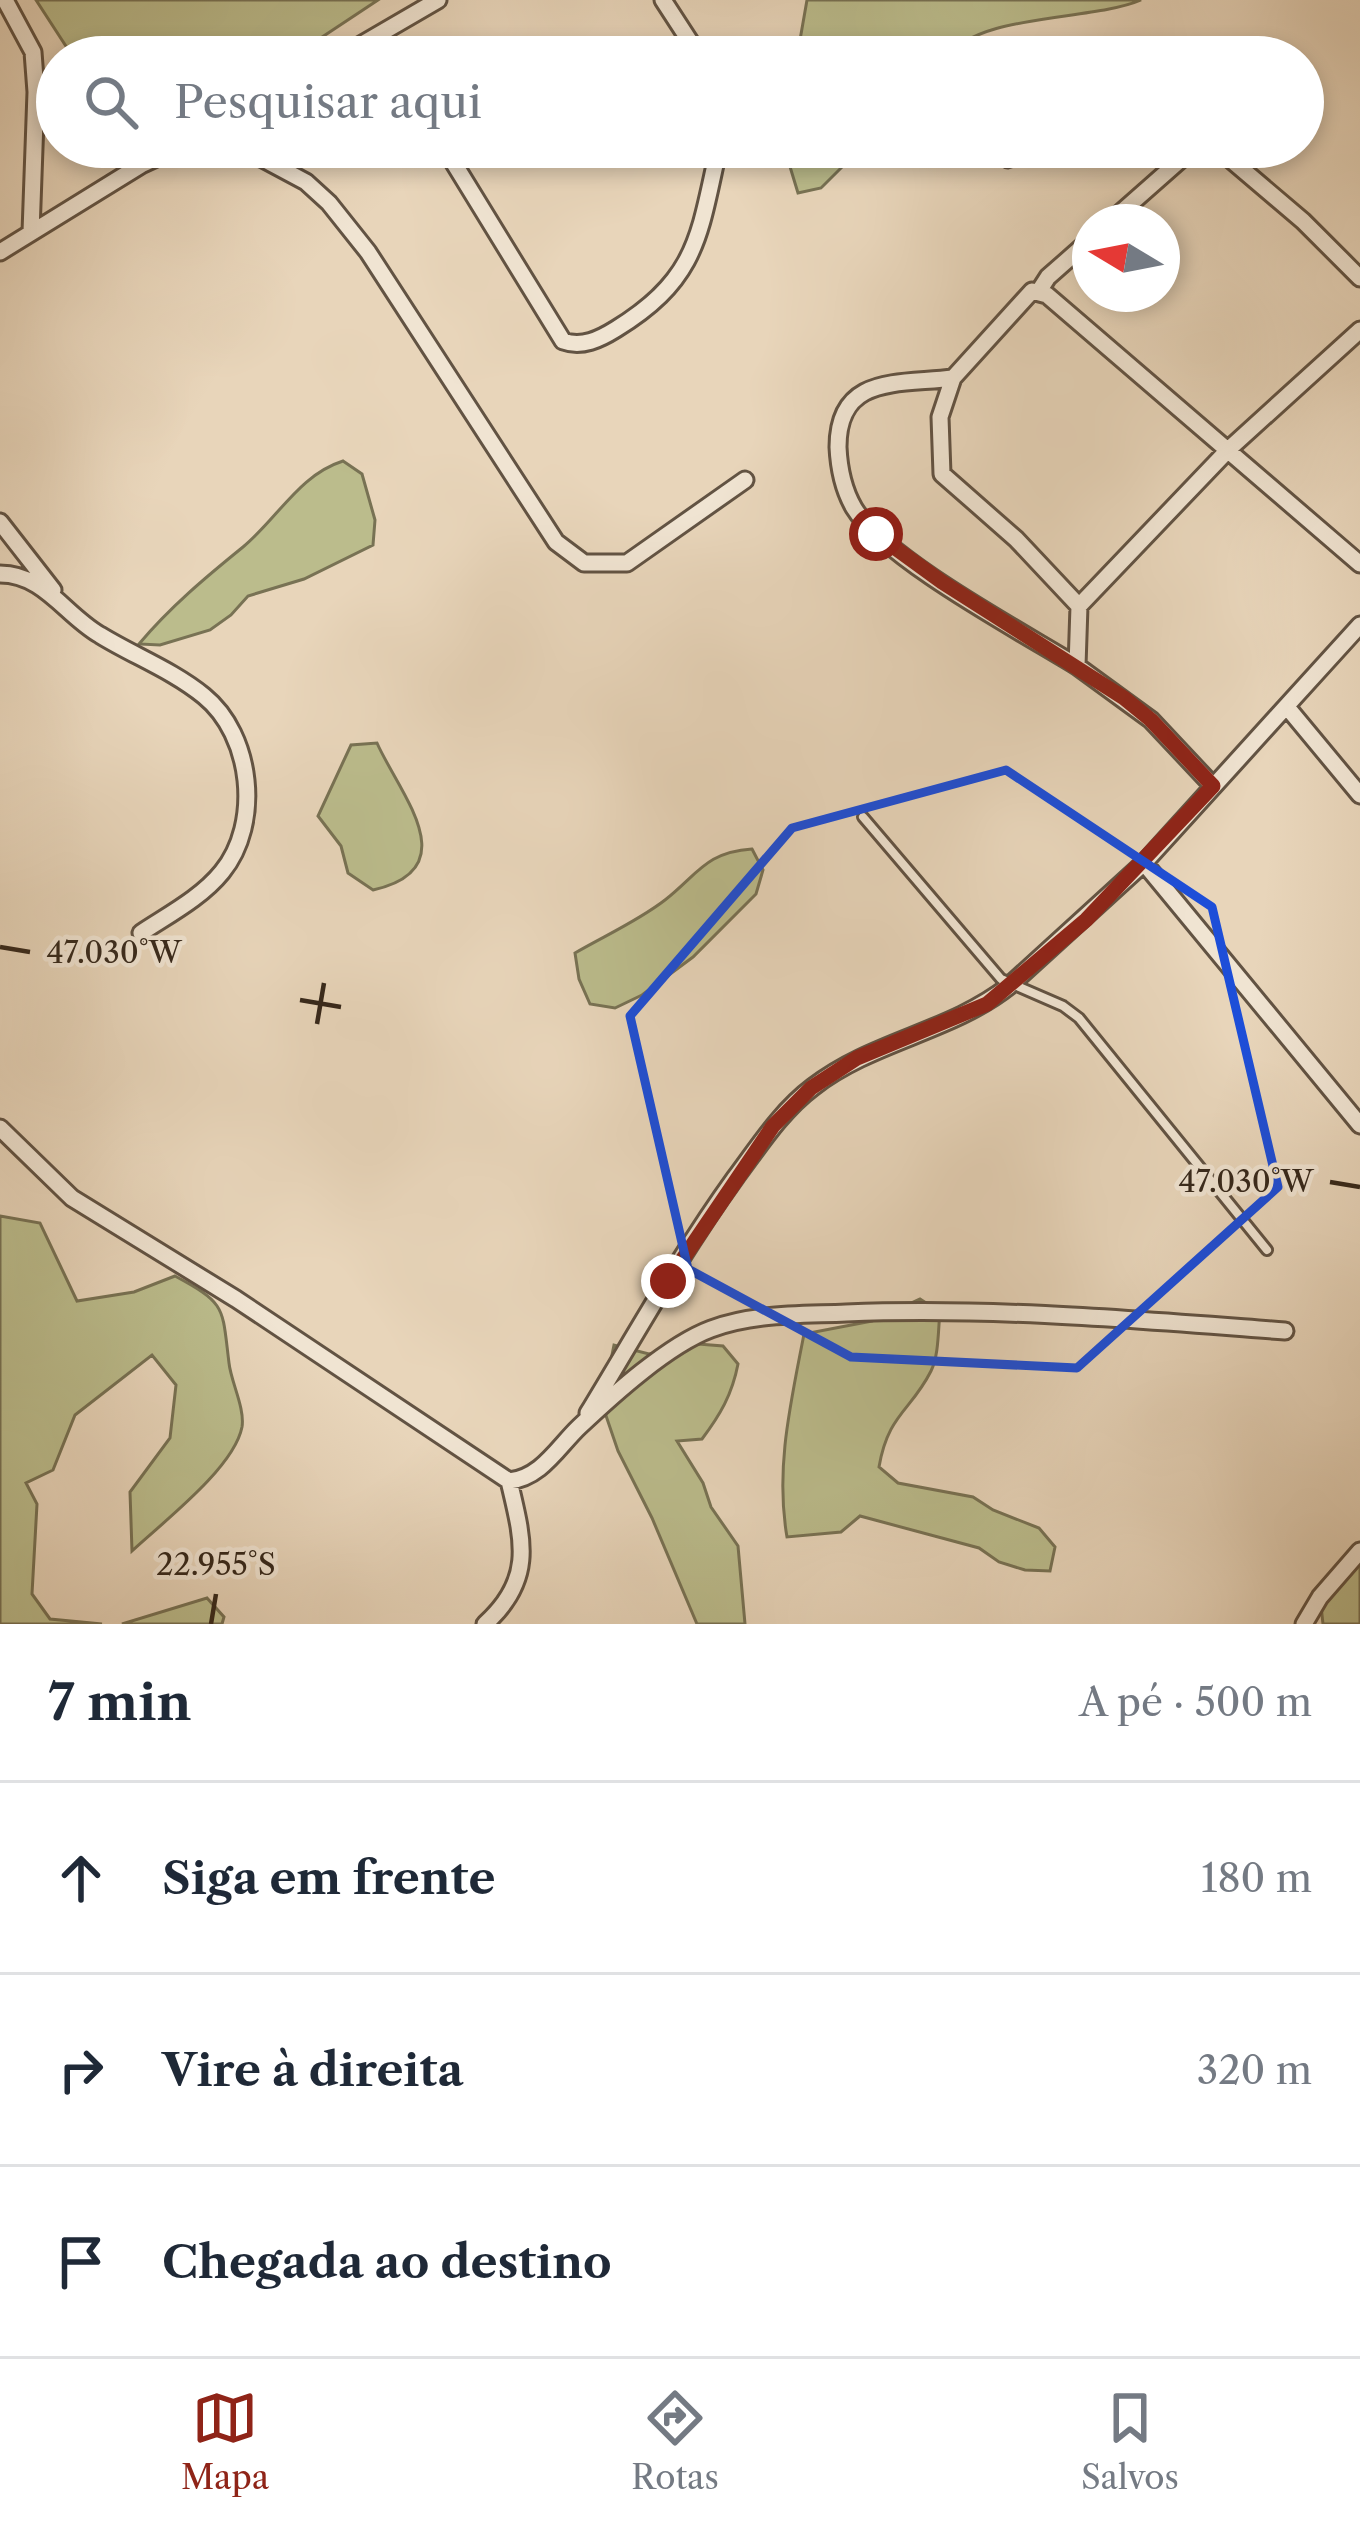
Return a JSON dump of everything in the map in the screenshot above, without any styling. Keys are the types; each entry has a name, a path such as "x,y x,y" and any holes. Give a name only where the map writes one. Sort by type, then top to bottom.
{"street":[{"path":"5,0 32,52 36,92 31,232"},
{"path":"377,36 438,0"},
{"path":"664,0 687,36"},
{"path":"0,252 136,168"},
{"path":"280,168 329,202 368,252 556,542 584,562 626,563 745,480"},
{"path":"456,168 563,341 572,344 610,333 659,299 677,278 694,252 714,168"},
{"path":"1130,204 1171,168"},
{"path":"1241,168 1360,278"},
{"path":"1072,256 1039,291 1025,295 953,378 940,417 942,474 1016,539 1079,606"},
{"path":"1039,291 1360,563"},
{"path":"1077,666 1079,606 1229,449 1360,330"},
{"path":"953,378 876,388 849,401 838,444 842,482 855,510 876,534 942,582 1077,666 1151,720 1213,786"},
{"path":"0,522 65,607"},
{"path":"0,574 35,582 96,633 205,696 224,716 244,766 244,822 225,869 206,889 141,933"},
{"path":"580,1426 688,1246 773,1126 811,1088 857,1058 987,1004 1009,986 1144,863 1360,626"},
{"path":"1287,707 1360,796"},
{"path":"1144,863 1360,1125"},
{"path":"0,1128 73,1198 236,1299 509,1481 520,1527 521,1570 505,1606 485,1624"},
{"path":"509,1481 537,1471 580,1426 678,1346 709,1330 753,1317 916,1310 1285,1331"},
{"path":"1304,1624 1320,1597 1360,1551"}],"lane":[{"path":"863,818 1009,986 1064,1006 1079,1018 1267,1250"}],"highlighted area":[{"path":"1006,770 1212,907 1278,1187 1077,1368 851,1357 688,1269 630,1016 792,828"}],"green space":[{"path":"36,0 378,0 324,36 59,36"},
{"path":"807,0 1141,0 976,36 801,36"},
{"path":"790,168 841,168 821,188 798,193"},
{"path":"343,461 362,474 375,520 373,545 304,579 248,596 210,630 160,645 139,644 256,536 301,487"},
{"path":"377,743 410,806 422,847 417,865 401,880 373,890 348,873 341,846 318,816 351,745"},
{"path":"752,849 763,870 756,894 693,957 642,995 615,1008 590,1004 575,953 655,908 713,860"},
{"path":"0,1216 40,1223 77,1301 134,1292 175,1276 213,1301 223,1318 242,1412 236,1443 196,1494 132,1551 130,1492 170,1438 176,1385 152,1355 75,1415 53,1470 26,1483 37,1504 32,1594 50,1619 102,1624 0,1624"},
{"path":"920,1299 940,1312 936,1358 888,1435 879,1467 898,1483 973,1497 1039,1528 1055,1547 1050,1571 1025,1570 999,1562 979,1548 860,1516 841,1532 787,1537 784,1460 804,1334 872,1321"},
{"path":"698,1344 723,1346 738,1364 724,1404 702,1439 677,1441 703,1483 711,1507 738,1546 745,1624 697,1624 618,1451 602,1404 614,1345 649,1354"},
{"path":"1360,1563 1360,1624 1323,1624 1320,1597"},
{"path":"207,1598 224,1617 222,1624 122,1624"}],"route":[{"path":"668,1281 773,1126 811,1088 857,1058 987,1004 1086,920 1213,786 1124,698 942,582 876,534"}]}
